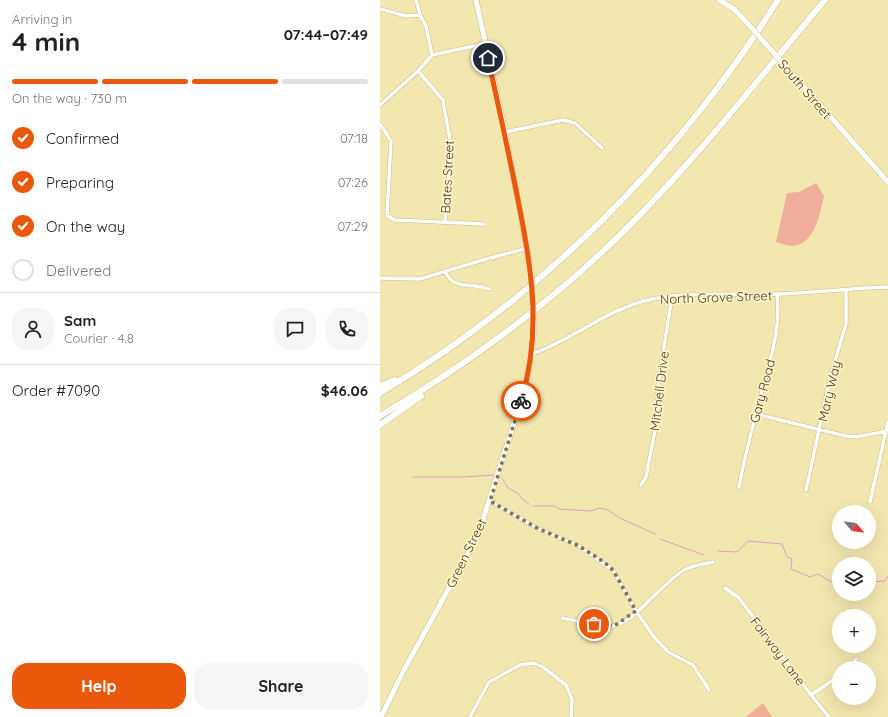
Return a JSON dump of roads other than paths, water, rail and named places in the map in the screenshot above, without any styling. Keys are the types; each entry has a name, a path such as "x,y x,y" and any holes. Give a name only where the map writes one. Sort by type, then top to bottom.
{"highway":[{"path":"380,393 432,361 480,327 535,283 620,204 696,116 778,0"},
{"path":"380,425 550,299 631,224 726,119 825,0"},
{"path":"380,386 432,361"},
{"path":"380,416 461,366"}],"main road":[{"name":"Green Street","path":"380,717 478,535 524,392 532,354 534,328 531,270 528,248 505,132 484,44 476,0"},
{"name":"South Street","path":"719,0 734,10 749,25 888,182"}],"street":[{"path":"416,0 420,15 426,26 432,55"},
{"path":"380,10 406,16 420,15"},
{"path":"380,105 418,71 432,55 484,44"},
{"name":"Bates Street","path":"418,71 443,100 451,145 445,221"},
{"path":"505,132 563,120 575,123 602,148"},
{"path":"380,124 391,141 387,215 390,218 394,220 445,221 484,224"},
{"path":"380,278 420,279 528,248"},
{"path":"445,272 450,281 454,284 481,286 489,290"},
{"name":"North Grove Street","path":"532,354 556,344 606,316 632,306 672,296 777,294 888,287"},
{"name":"Mary Way","path":"806,490 831,374 846,324 846,290"},
{"name":"Gary Road","path":"739,487 756,414 774,349 778,324 777,294"},
{"name":"Mitchell Drive","path":"641,485 646,477 655,427 658,385 672,296"},
{"path":"756,414 856,437 887,431"},
{"path":"870,502 888,422"},
{"path":"490,501 537,528 579,546 604,562 613,570 636,611 660,646 668,652 694,665 709,690"},
{"path":"562,618 607,627 619,624 685,570 713,562"},
{"name":"Fairway Lane","path":"725,588 739,598 811,695 830,717"},
{"path":"470,717 489,682 520,665 533,663 543,667 566,685 572,699 571,717"},
{"path":"811,695 832,681"}],"waterway":[{"path":"413,477 463,477 494,475"},
{"path":"502,478 508,488 519,494 522,499 529,504"},
{"path":"533,506 555,506 559,509 591,511 599,508 608,510 620,518 655,534"},
{"path":"660,539 704,555"},
{"path":"718,551 737,552 748,541 782,544 787,557 792,559 791,569 810,577 818,574 832,582"},
{"path":"876,582 885,581 888,576"}]}
